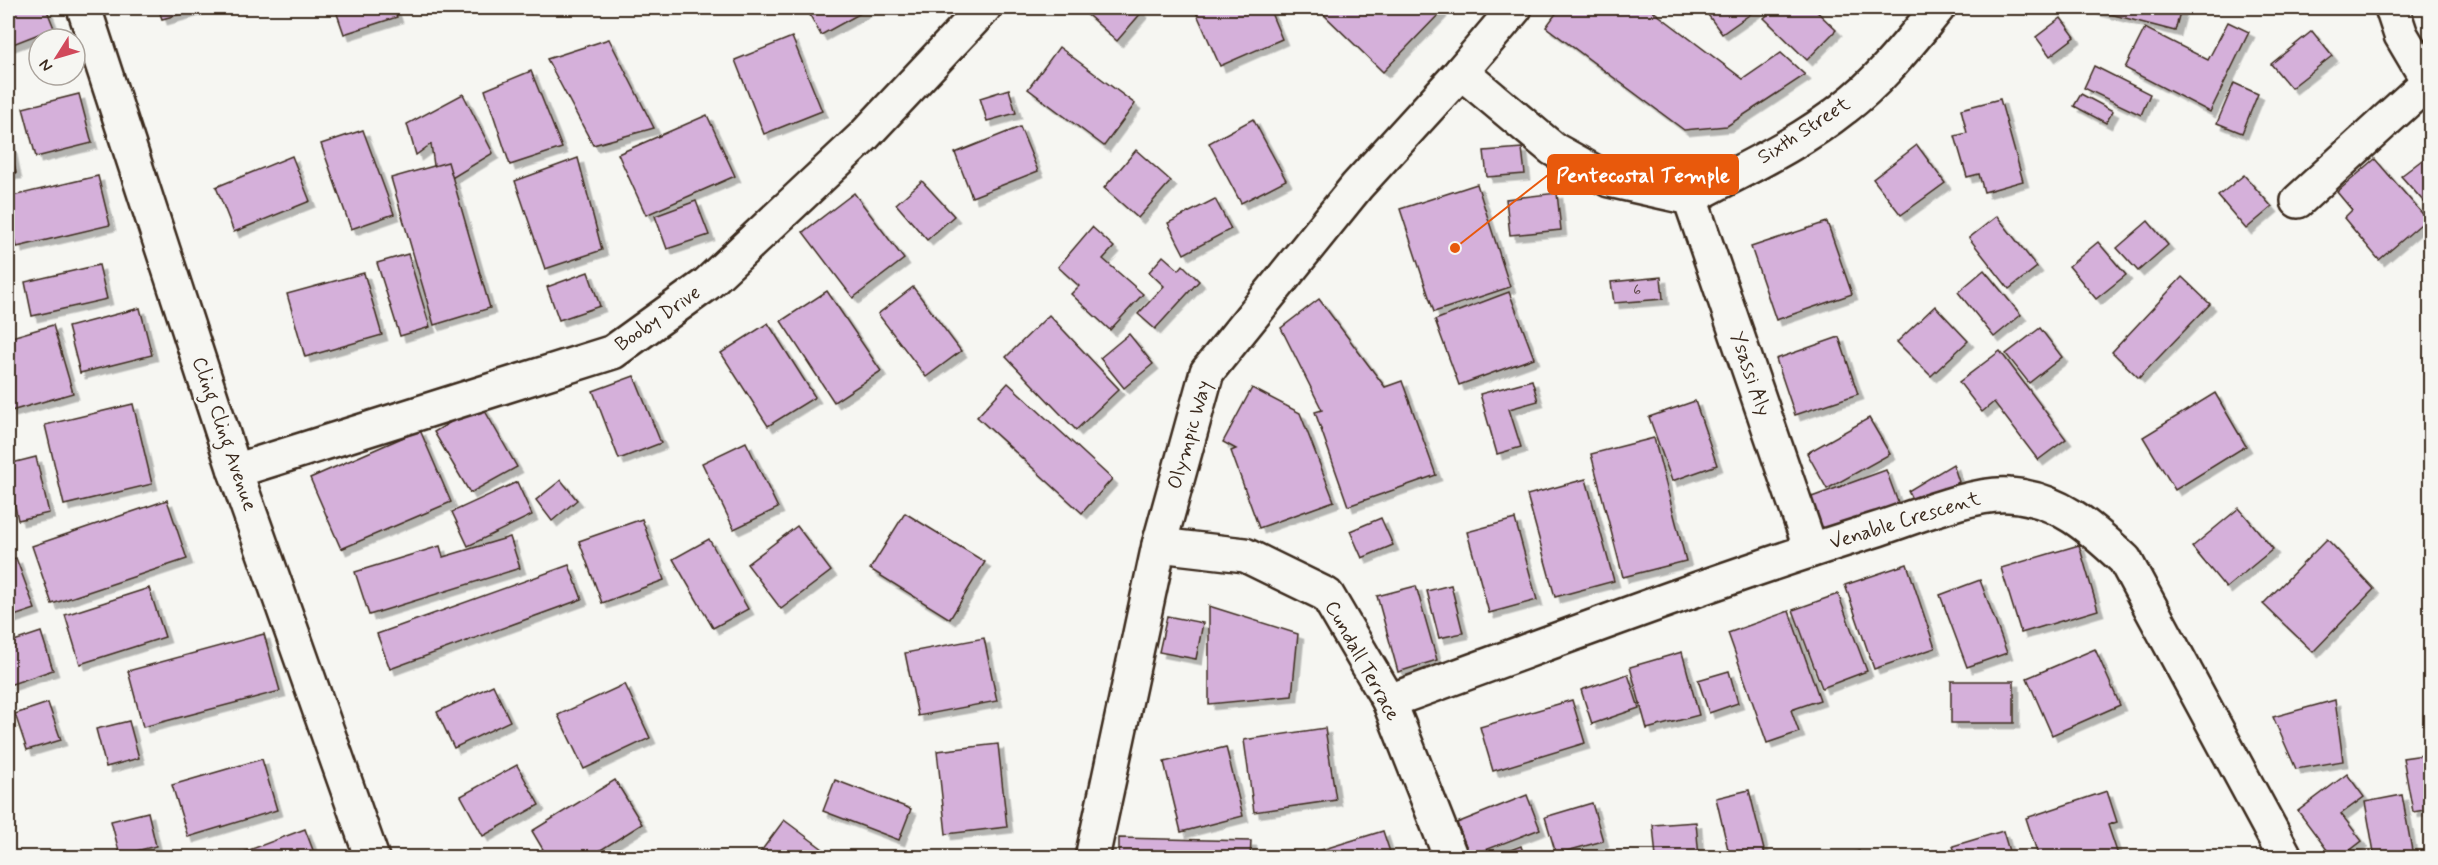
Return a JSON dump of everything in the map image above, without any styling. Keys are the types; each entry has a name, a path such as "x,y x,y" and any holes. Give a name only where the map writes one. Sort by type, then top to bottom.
{"street":[{"name":"Cling Cling Avenue","path":"84,8 236,471 372,858"},
{"name":"Booby Drive","path":"236,471 613,352 707,284 863,136 984,8"},
{"name":"Olympic Way","path":"1092,858 1159,545 1207,372 1357,186 1461,72 1515,8"},
{"name":"Sixth Street","path":"1690,198 1797,141 1845,108 1887,70 1938,8"},
{"path":"2298,201 2429,83 2401,35 2392,8"},
{"path":"1461,72 1553,149 1609,180 1690,198"},
{"name":"Ysassi Aly","path":"1690,198 1811,550"},
{"name":"Venable Crescent","path":"1389,701 1811,550 1976,498 2009,495 2055,505 2088,525 2125,560 2286,858"},
{"name":"Cundall Terrace","path":"1159,545 1245,555 1327,595 1389,701 1451,858"}],"building":[{"path":"8,8 46,8 54,27 27,27 27,39 8,46"},
{"path":"158,8 202,8 162,19"},
{"path":"335,8 394,8 397,17 344,34"},
{"path":"806,8 870,8 821,35"},
{"path":"1080,8 1137,8 1142,12 1117,41"},
{"path":"1208,8 1269,8 1282,39 1220,66 1196,12"},
{"path":"1317,8 1437,8 1441,12 1383,72"},
{"path":"1560,8 1649,8 1743,79 1781,53 1805,75 1727,126 1684,130 1546,27"},
{"path":"1703,8 1759,8 1722,34"},
{"path":"1775,8 1813,8 1836,30 1807,60 1764,18"},
{"path":"2091,8 2181,8 2175,31"},
{"path":"2061,18 2075,37 2050,56 2036,37"},
{"path":"2228,22 2249,32 2210,112 2125,68 2145,28 2208,60"},
{"path":"2312,31 2332,56 2291,88 2271,64"},
{"path":"792,37 822,111 764,134 735,60"},
{"path":"609,39 654,128 593,145 547,59"},
{"path":"1059,47 1135,104 1104,146 1028,89"},
{"path":"2094,66 2150,94 2141,115 2084,88"},
{"path":"531,71 562,148 510,165 485,90"},
{"path":"2234,83 2258,94 2242,133 2217,123"},
{"path":"1009,89 1016,113 987,121 980,98"},
{"path":"79,94 92,143 36,157 23,108"},
{"path":"463,94 493,153 437,187 431,144 416,155 407,124"},
{"path":"2081,94 2113,111 2106,123 2074,106"},
{"path":"2000,99 2023,181 1984,192 1979,174 1967,177 1955,136 1967,133 1961,109"},
{"path":"707,115 735,176 646,215 618,154"},
{"path":"1253,119 1286,180 1241,203 1209,143"},
{"path":"1020,127 1038,171 972,197 955,153"},
{"path":"363,130 394,214 351,229 321,144"},
{"path":"8,134 16,173 8,174"},
{"path":"1917,145 1945,183 1901,215 1873,179"},
{"path":"1522,148 1525,174 1487,177 1484,151"},
{"path":"1136,150 1171,181 1138,218 1104,188"},
{"path":"2430,154 2430,205 2425,203 2401,176"},
{"path":"292,156 310,201 234,232 216,187"},
{"path":"578,158 602,250 545,269 515,181"},
{"path":"2375,159 2427,219 2379,260 2344,218 2352,210 2337,192"},
{"path":"448,162 490,308 434,325 391,178"},
{"path":"2244,175 2272,207 2246,229 2218,196"},
{"path":"98,176 110,225 17,247 8,197"},
{"path":"922,181 954,216 927,240 896,204"},
{"path":"1477,184 1510,287 1434,312 1400,209"},
{"path":"854,193 904,259 853,298 803,232"},
{"path":"1557,193 1561,230 1510,235 1506,199"},
{"path":"1215,199 1231,229 1184,254 1168,223"},
{"path":"696,201 709,235 667,249 655,216"},
{"path":"1997,216 2037,267 2009,289 1969,238"},
{"path":"2148,221 2168,245 2138,271 2117,248"},
{"path":"1827,222 1852,294 1776,320 1751,247"},
{"path":"1092,227 1114,247 1103,259 1143,294 1110,330 1071,294 1079,286 1058,267"},
{"path":"2098,242 2126,275 2096,299 2069,266"},
{"path":"408,254 430,327 400,336 377,263"},
{"path":"1163,256 1179,270 1183,265 1199,281 1155,329 1138,314 1164,286 1149,272"},
{"path":"99,265 107,299 32,316 25,282"},
{"path":"1984,270 2021,315 1994,337 1958,292"},
{"path":"588,272 600,306 559,320 547,287"},
{"path":"364,273 382,335 305,357 287,294"},
{"path":"1661,277 1663,299 1614,303 1611,282"},
{"path":"2182,277 2210,304 2139,378 2112,352"},
{"path":"913,287 961,351 926,377 878,314"},
{"path":"827,291 881,371 834,402 781,321"},
{"path":"1509,292 1534,358 1459,385 1435,320"},
{"path":"1319,299 1385,387 1402,381 1436,475 1348,506 1315,412 1322,410 1281,328"},
{"path":"1935,306 1968,341 1931,376 1897,342"},
{"path":"140,308 152,355 80,373 68,327"},
{"path":"1049,315 1119,389 1076,430 1006,357"},
{"path":"768,323 815,397 768,426 721,353"},
{"path":"53,325 73,393 11,411 8,398 8,338"},
{"path":"2040,328 2062,357 2029,383 2006,354"},
{"path":"1129,334 1153,364 1124,388 1100,358"},
{"path":"1839,337 1858,394 1795,415 1776,359"},
{"path":"2000,351 2066,439 2038,460 1994,402 1982,412 1959,382"},
{"path":"634,376 661,443 619,459 593,391"},
{"path":"1532,380 1538,401 1509,409 1521,447 1497,454 1480,394"},
{"path":"1008,383 1112,479 1082,513 977,417"},
{"path":"1252,388 1300,413 1334,501 1259,528 1231,451 1236,449 1223,442"},
{"path":"2215,393 2246,446 2175,490 2143,437"},
{"path":"1695,401 1717,465 1672,481 1649,417"},
{"path":"133,404 152,484 64,505 45,425"},
{"path":"481,404 517,467 470,493 434,432"},
{"path":"1869,418 1890,454 1827,489 1807,453"},
{"path":"420,430 451,502 341,549 310,478"},
{"path":"1654,438 1686,561 1623,577 1591,454"},
{"path":"746,442 778,508 734,529 702,463"},
{"path":"36,457 49,513 18,520 8,464"},
{"path":"1953,464 1959,482 1916,507 1908,491"},
{"path":"1886,470 1899,505 1822,533 1809,498"},
{"path":"1586,479 1614,581 1555,597 1527,495"},
{"path":"561,480 577,500 552,521 536,500"},
{"path":"517,482 532,515 468,546 452,512"},
{"path":"167,500 187,559 52,604 32,546"},
{"path":"2239,508 2273,549 2226,588 2192,547"},
{"path":"905,513 985,562 950,619 870,569"},
{"path":"1381,518 1393,545 1362,558 1350,531"},
{"path":"642,519 664,580 602,603 579,541"},
{"path":"1515,519 1537,600 1489,613 1467,532"},
{"path":"797,526 831,571 781,609 747,564"},
{"path":"510,537 520,568 369,615 355,572 440,546 443,557"},
{"path":"709,539 748,609 713,628 673,559"},
{"path":"2327,539 2374,589 2313,652 2263,604"},
{"path":"2079,545 2098,610 2021,633 2001,568"},
{"path":"16,558 35,609 8,618 8,561"},
{"path":"1907,564 1935,648 1874,669 1845,585"},
{"path":"569,565 582,599 390,669 377,634"},
{"path":"1980,580 2007,653 1967,667 1940,595"},
{"path":"1451,585 1463,633 1439,638 1427,591"},
{"path":"1416,586 1437,660 1398,672 1377,596"},
{"path":"149,588 165,637 80,664 65,615"},
{"path":"1838,594 1867,671 1822,688 1793,610"},
{"path":"1209,606 1298,634 1292,696 1209,704"},
{"path":"1789,611 1820,700 1791,710 1799,732 1767,743 1728,633"},
{"path":"1167,616 1203,623 1196,659 1159,652"},
{"path":"41,632 53,670 9,685 8,643"},
{"path":"264,634 280,691 143,727 128,671"},
{"path":"984,638 997,701 918,716 905,653"},
{"path":"2095,649 2120,705 2052,735 2027,678"},
{"path":"1682,652 1699,715 1647,729 1630,667"},
{"path":"1729,671 1738,703 1709,713 1698,680"},
{"path":"1628,674 1639,708 1592,724 1581,690"},
{"path":"1951,681 2014,681 2014,723 1951,723"},
{"path":"625,684 650,738 584,769 558,715"},
{"path":"493,685 510,721 454,748 437,712"},
{"path":"1572,700 1585,743 1493,771 1480,727"},
{"path":"2335,700 2343,761 2296,769 2273,717"},
{"path":"48,703 61,740 27,750 15,714"},
{"path":"129,721 139,758 106,767 96,729"},
{"path":"1325,728 1336,800 1254,812 1244,740"},
{"path":"998,744 1007,827 946,834 937,751"},
{"path":"1226,747 1243,816 1181,832 1164,762"},
{"path":"2430,754 2430,809 2413,812 2403,758"},
{"path":"262,759 277,810 188,837 172,785"},
{"path":"517,765 539,805 483,836 461,796"},
{"path":"2347,774 2364,797 2341,814 2362,841 2340,858 2333,858 2298,811"},
{"path":"615,780 642,824 588,858 548,858 532,831"},
{"path":"835,780 911,809 899,840 823,811"},
{"path":"1749,790 1766,858 1730,858 1716,798"},
{"path":"2107,791 2117,822 2108,825 2118,855 2109,858 2039,858 2026,818"},
{"path":"1527,795 1540,829 1470,856 1457,823"},
{"path":"2402,795 2413,856 2375,858 2365,802"},
{"path":"1592,803 1603,841 1556,854 1545,817"},
{"path":"148,812 156,846 120,855 111,821"},
{"path":"784,820 835,858 756,858"},
{"path":"1696,822 1699,858 1656,858 1653,825"},
{"path":"305,829 316,858 228,858"},
{"path":"1383,831 1392,858 1295,858"},
{"path":"2003,831 2011,858 1957,858 1953,846"},
{"path":"1119,838 1251,841 1250,858 1119,858"},
{"path":"1521,846 1525,858 1489,858"},
{"path":"1859,851 1861,858 1837,858"}],"place":[{"name":"Pentecostal Temple","path":"1455,248"}]}
